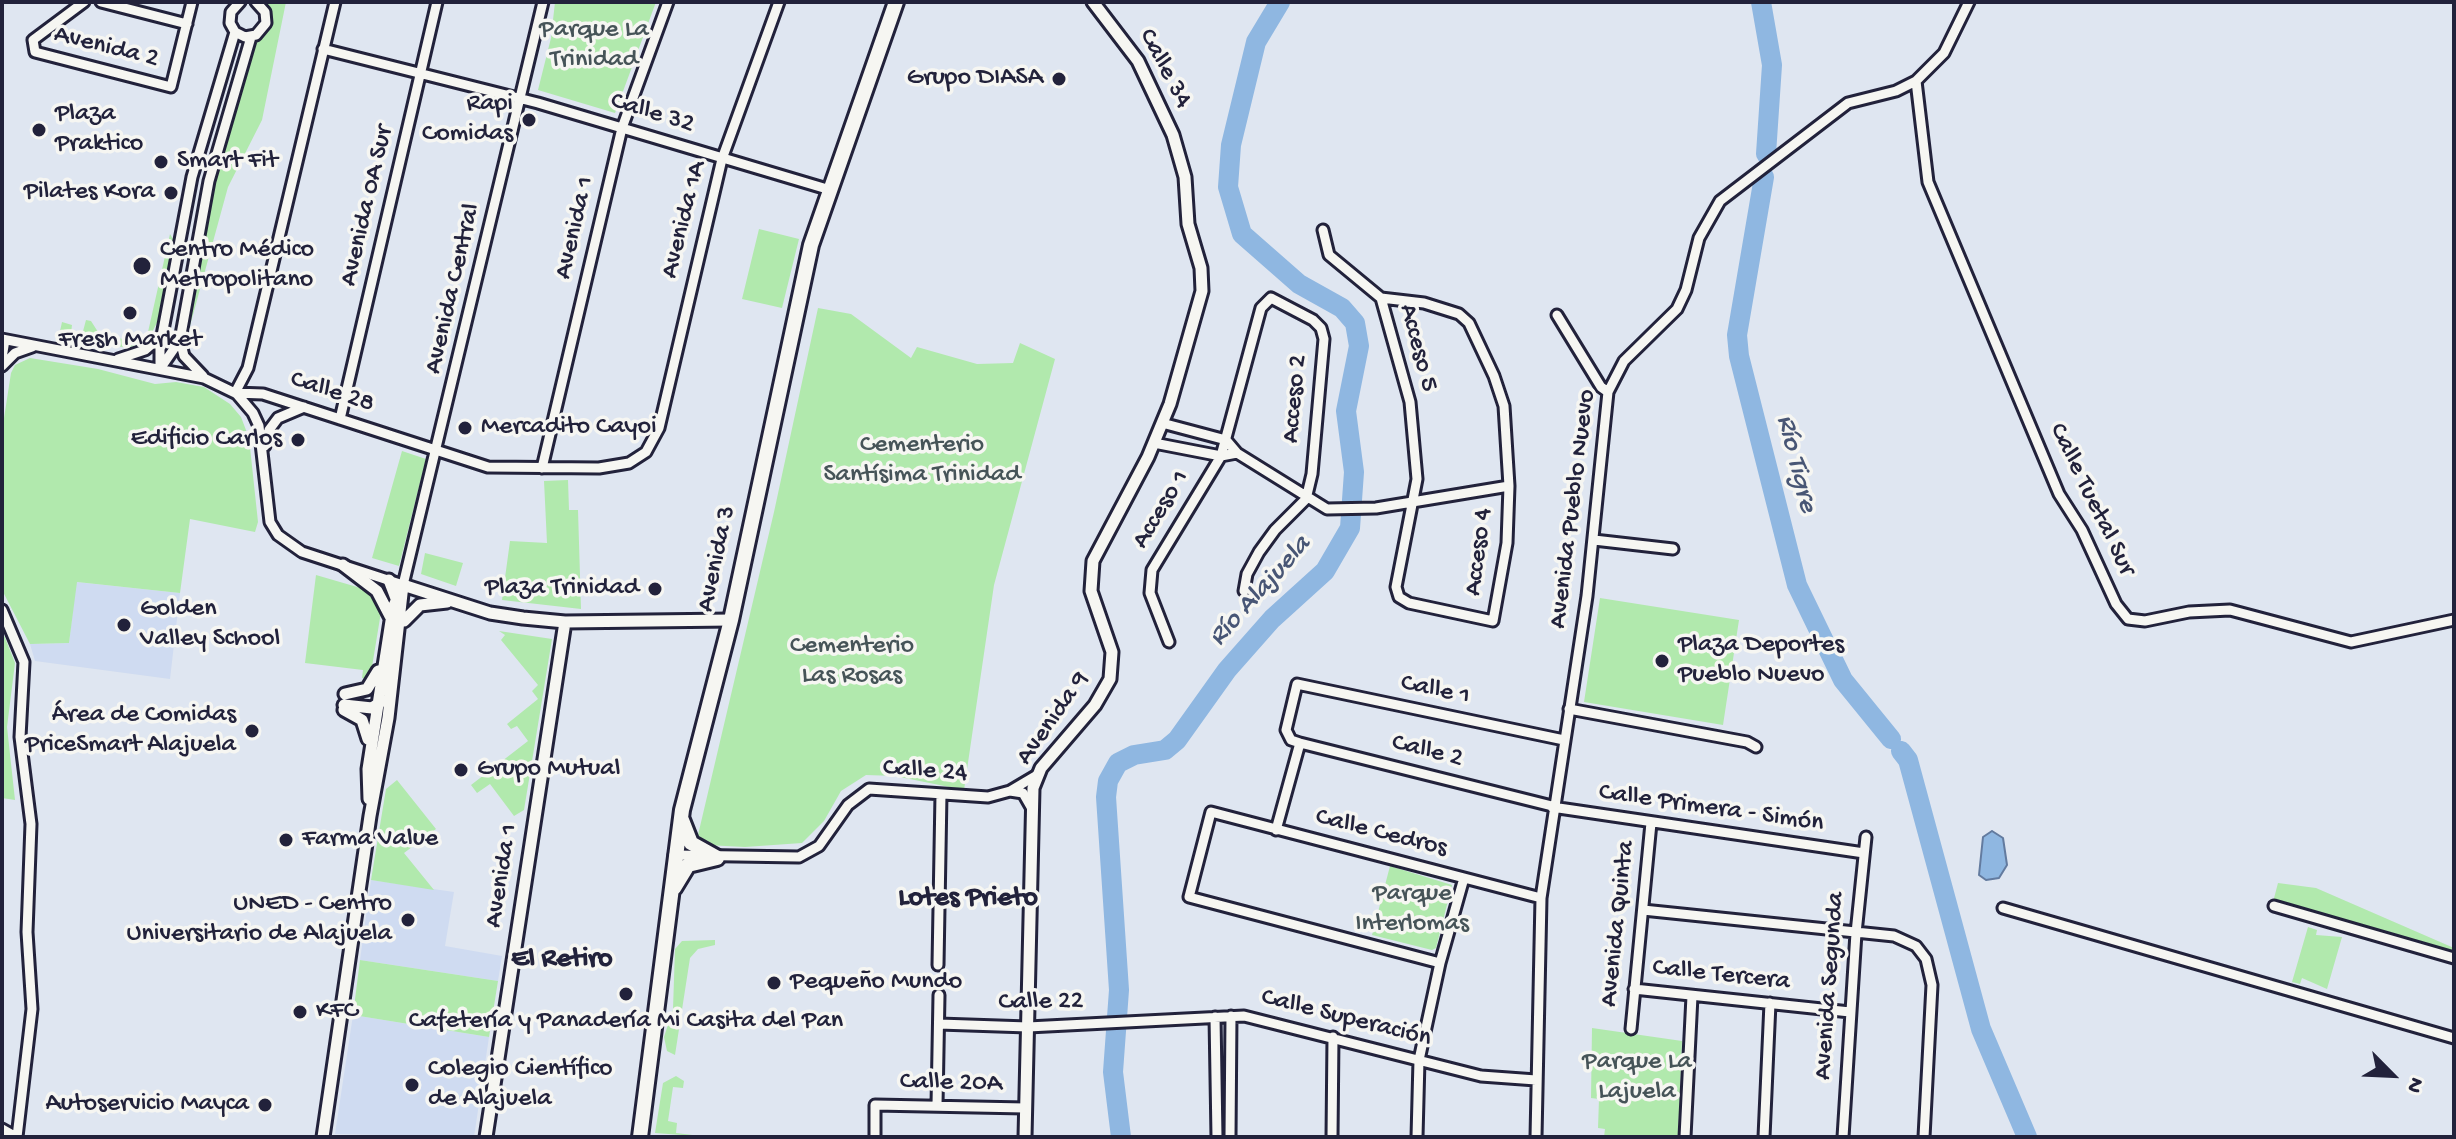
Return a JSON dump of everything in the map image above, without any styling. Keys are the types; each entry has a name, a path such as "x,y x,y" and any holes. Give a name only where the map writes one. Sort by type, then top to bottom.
{"main road":[{"name":"Avenida 3","path":"640,1137 682,810 731,620 802,279 827,189 896,2"},
{"path":"682,810 687,839 696,849 717,858"},
{"path":"668,903 684,868 698,860 717,858"}],"street":[{"name":"Avenida 2","path":"84,2 40,32 33,40 32,48 43,57 171,87 187,24"},
{"path":"101,2 187,24 192,2"},
{"path":"160,369 162,334 192,177 235,32 229,17 240,2"},
{"path":"335,2 248,368 235,393 256,419 270,522 285,542 302,552 505,616 565,622 731,620"},
{"name":"Avenida 0A Sur","path":"340,419 437,2"},
{"name":"Avenida Central","path":"370,816 373,740 403,585 438,452 543,2"},
{"name":"Avenida 1","path":"542,468 622,128 668,2"},
{"name":"Avenida 1A","path":"646,452 659,428 722,159 779,2"},
{"name":"Calle 34","path":"1093,2 1138,61 1159,102 1182,164"},
{"name":"Avenida Pueblo Nuevo","path":"1536,1137 1541,898 1552,806 1594,540 1608,392 1624,361 1677,309 1686,290 1703,228 1720,201 1848,103 1896,91 1916,81 1944,53 1969,2"},
{"path":"235,32 251,37 261,32 266,23 265,12 258,3"},
{"path":"160,369 180,340 209,181 251,37"},
{"name":"Calle 32","path":"323,49 522,98 827,189"},
{"name":"Calle Tuetal Sur","path":"1916,81 1928,182 2059,494 2082,530 2116,604 2128,619 2145,621 2189,612 2230,610 2351,642 2454,620"},
{"path":"216,97 232,102"},
{"name":"Avenida 9","path":"1025,1137 1031,807 1037,775 1095,705 1110,679 1112,652 1093,601 1090,575 1099,547 1154,443 1197,320 1202,291 1201,268 1188,224 1182,164"},
{"name":"Acceso 5","path":"1323,230 1329,255 1381,298 1411,413 1416,464 1415,502"},
{"name":"Acceso 2","path":"1224,448 1261,308 1271,298 1281,301 1313,320 1321,328 1324,339 1312,474 1306,499"},
{"path":"1162,423 1237,453 1319,507 1336,510 1376,508 1509,486 1504,406 1469,323 1444,308 1381,298"},
{"path":"1557,315 1601,387 1608,392"},
{"path":"114,360 145,350 162,334"},
{"path":"2,358 4,339"},
{"name":"Calle 28","path":"4,339 204,378 235,393 263,394 488,467 617,466 646,452"},
{"path":"180,340 184,356 204,378"},
{"path":"2,366 15,353 39,346"},
{"path":"263,453 274,423 304,407"},
{"path":"1154,443 1224,448"},
{"name":"Acceso 1","path":"1169,642 1150,593 1152,570 1224,448"},
{"name":"Acceso 4","path":"1415,502 1396,587 1399,597 1409,603 1493,621 1507,543 1509,486"},
{"path":"1244,591 1247,574 1259,552 1306,499"},
{"path":"1594,540 1673,549"},
{"path":"343,565 377,591 391,620"},
{"path":"378,706 385,697 397,598 389,580"},
{"name":"Avenida Central","path":"323,1137 370,816 383,748 394,637 391,620 403,585"},
{"path":"344,702 371,686 378,671 382,645 394,637 413,609 454,602"},
{"path":"2,610 24,657 20,729 31,824 27,932 31,1024 16,1137 2,1129"},
{"name":"Avenida 1","path":"486,1137 565,622"},
{"name":"Calle 1","path":"1296,741 1286,730 1297,684 1564,740"},
{"path":"344,702 378,706"},
{"path":"344,702 367,728 364,766 369,793"},
{"path":"378,706 383,716 380,737 383,748"},
{"path":"1569,709 1747,742 1756,747"},
{"path":"373,740 377,750 375,768 378,781"},
{"path":"1276,830 1296,741"},
{"name":"Calle 2","path":"1296,741 1552,806"},
{"name":"Calle 24","path":"674,855 789,859 807,854 829,836 848,805 869,789 981,798 1010,791 1037,775"},
{"path":"1010,791 1023,793 1031,807"},
{"path":"938,965 941,794"},
{"name":"Calle Primera - Simón","path":"1552,806 1864,853"},
{"name":"Calle Cedros","path":"1440,963 1189,897 1211,812 1541,898"},
{"name":"Avenida Quinta","path":"1631,1029 1651,823"},
{"name":"Avenida Segunda","path":"1843,1137 1856,933 1866,837"},
{"path":"1417,1137 1419,1060 1440,963 1464,878"},
{"path":"2274,906 2454,958"},
{"path":"2003,908 2454,1038"},
{"path":"1643,910 1894,936 1916,946 1926,959 1932,985 1924,1137"},
{"name":"Calle Tercera","path":"1634,989 1850,1012"},
{"path":"937,1105 939,995"},
{"path":"1685,1137 1692,996"},
{"path":"1764,1137 1770,1003"},
{"path":"1230,1137 1231,1016"},
{"name":"Calle Superación","path":"1144,1022 1231,1016 1256,1018 1493,1078 1536,1080"},
{"path":"1215,1017 1217,1137"},
{"name":"Calle 22","path":"939,1024 1028,1027 1144,1022"},
{"path":"1332,1137 1333,1037"},
{"name":"Calle 20A","path":"875,1137 875,1105 1025,1108"}],"shaded area":[{"name":"Golden Valley School","path":"76,582 180,593 170,679 35,661 30,644 69,643"},
{"name":"UNED - Centro Universitario de Alajuela","path":"371,880 454,892 445,946 502,956 498,981 360,960"},
{"name":"Colegio Científico de Alajuela","path":"353,1015 489,1037 474,1137 335,1134"}],"green space":[{"path":"263,2 286,2 262,120 228,187 188,333 214,175 254,42 268,29 271,19"},
{"name":"Parque La Trinidad","path":"555,2 656,2 615,113 538,90 551,38"},
{"path":"759,229 799,239 782,308 742,299"},
{"path":"170,234 173,239 161,315 148,340 128,348 59,336 62,322 72,325 71,333 82,335 86,320 91,321 100,335 129,340 143,337 148,332"},
{"path":"818,308 851,314 911,358 917,347 977,364 1013,363 1020,343 1055,359 994,585 964,790 895,776 866,775 841,791 824,821 802,843 745,847 706,845 698,835"},
{"path":"30,358 98,369 155,384 176,382 204,387 230,404 241,417 249,438 258,522 255,532 190,519 180,593 77,582 69,643 30,644 2,590 2,431 11,373 15,365"},
{"path":"402,451 426,459 399,566 372,558"},
{"path":"568,480 569,510 578,510 581,609 502,600 510,541 547,543 544,481"},
{"path":"425,553 463,563 456,586 421,574"},
{"path":"316,575 364,589 378,604 381,612 370,679 362,678 363,670 305,663"},
{"name":"Plaza Deportes Pueblo Nuevo","path":"1600,598 1739,620 1723,725 1584,702"},
{"path":"2,630 15,663 7,727 15,800 2,798"},
{"path":"499,631 552,639 524,810 514,816 490,784 477,793 471,785 528,741 517,726 511,729 507,724 538,699 532,691 538,685 501,640 505,635"},
{"path":"397,780 436,829 404,853 434,890 371,880 386,789"},
{"name":"Parque Interlomas","path":"1390,866 1452,885 1436,948 1432,950 1372,935"},
{"path":"2278,883 2316,888 2454,948 2454,953 2273,902"},
{"path":"2308,927 2317,930 2316,935 2342,937 2327,989 2302,978 2300,984 2292,982"},
{"path":"715,940 715,945 698,949 690,958 675,1055 667,1051 664,1037 673,1009 675,949 682,941"},
{"path":"360,960 498,981 489,1037 353,1015"},
{"name":"Parque La Lajuela","path":"1592,1028 1682,1041 1678,1137 1604,1137 1605,1129 1598,1128 1599,1099 1591,1098"},
{"path":"676,1076 684,1081 683,1088 673,1087 668,1121 677,1123 676,1133 709,1137 655,1133 663,1083"}],"water":[{"path":"1992,831 2003,838 2007,865 1999,878 1986,880 1979,875 1983,837"}],"waterway":[{"name":"Río Alajuela","path":"1121,1137 1113,1072 1119,990 1106,797 1108,781 1118,763 1134,755 1165,750 1177,740 1227,670 1272,619 1325,571 1350,528 1354,472 1346,411 1359,346 1355,323 1342,308 1299,284 1242,234 1228,187 1231,145 1256,42 1280,2"},
{"name":"Río Tigre","path":"1761,2 1772,65 1766,154"},
{"name":"Río Tigre","path":"1764,177 1737,335 1739,356 1797,585 1843,680 1891,739"},
{"name":"Río Tigre","path":"1901,751 1908,760 1981,1029 2027,1137"}],"place":[{"name":"Grupo DIASA","path":"1059,79"},
{"name":"Rapi Comidas","path":"529,120"},
{"name":"Plaza Praktico","path":"39,130"},
{"name":"Smart Fit","path":"161,162"},
{"name":"Pilates Kora","path":"171,193"},
{"name":"Centro Médico Metropolitano","path":"142,266"},
{"name":"Fresh Market","path":"130,313"},
{"name":"Mercadito Cayoi","path":"465,428"},
{"name":"Edificio Carlos","path":"298,440"},
{"name":"Plaza Trinidad","path":"655,589"},
{"name":"Golden Valley School","path":"124,625"},
{"name":"Plaza Deportes Pueblo Nuevo","path":"1662,661"},
{"name":"Área de Comidas PriceSmart Alajuela","path":"252,731"},
{"name":"Grupo Mutual","path":"461,770"},
{"name":"Farma Value","path":"286,840"},
{"name":"UNED - Centro Universitario de Alajuela","path":"408,920"},
{"name":"Pequeño Mundo","path":"774,983"},
{"name":"Cafetería y Panadería Mi Casita del Pan","path":"626,994"},
{"name":"KFC","path":"300,1012"},
{"name":"Colegio Científico de Alajuela","path":"412,1085"},
{"name":"Autoservicio Mayca","path":"265,1105"}],"district":[{"name":"Lotes Prieto","path":"968,900"},
{"name":"El Retiro","path":"562,961"}],"park label":[{"name":"Cementerio Santísima Trinidad","path":"922,461"},
{"name":"Cementerio Las Rosas","path":"852,662"}]}
